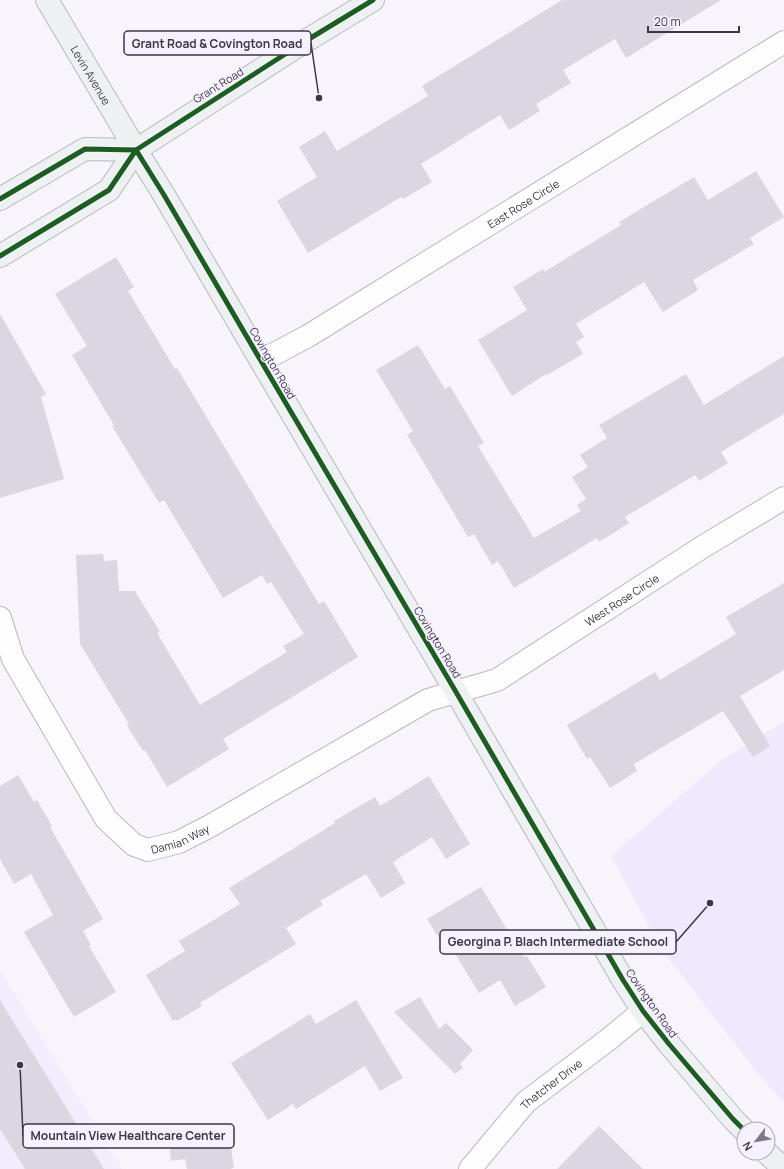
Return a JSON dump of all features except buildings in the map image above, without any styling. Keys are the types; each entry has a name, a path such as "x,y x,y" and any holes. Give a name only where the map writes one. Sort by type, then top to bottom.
{"street":[{"name":"Levin Avenue","path":"47,0 136,150"},
{"name":"Grant Road","path":"0,256 109,190 136,150 299,45 373,0"},
{"name":"East Rose Circle","path":"260,361 308,336 784,42"},
{"path":"0,199 85,149 136,150"},
{"name":"Covington Road","path":"136,150 164,195 260,361 456,692 623,980 643,1011 669,1044 736,1122"},
{"name":"West Rose Circle","path":"456,692 497,680 704,546 784,498"},
{"name":"Damian Way","path":"0,618 13,659 106,819 134,845 148,850 179,842 210,826 428,700 456,692"},
{"name":"Thatcher Drive","path":"470,1169 526,1102 603,1044 643,1011"},
{"path":"776,1161 784,1169"}],"shaded area":[{"path":"784,722 784,1102 764,1081 661,949 611,856 723,759"},
{"path":"0,970 122,1169 0,1169"}],"cycle path":[{"path":"0,256 109,190 136,150 304,42 373,0"},
{"path":"0,199 85,149 136,150"},
{"path":"136,150 164,195 456,692 623,980 643,1011 669,1044 736,1122"}],"place":[{"name":"Grant Road & Covington Road","path":"319,98"},
{"name":"Georgina P. Blach Intermediate School","path":"710,903"},
{"name":"Mountain View Healthcare Center","path":"20,1065"}]}
